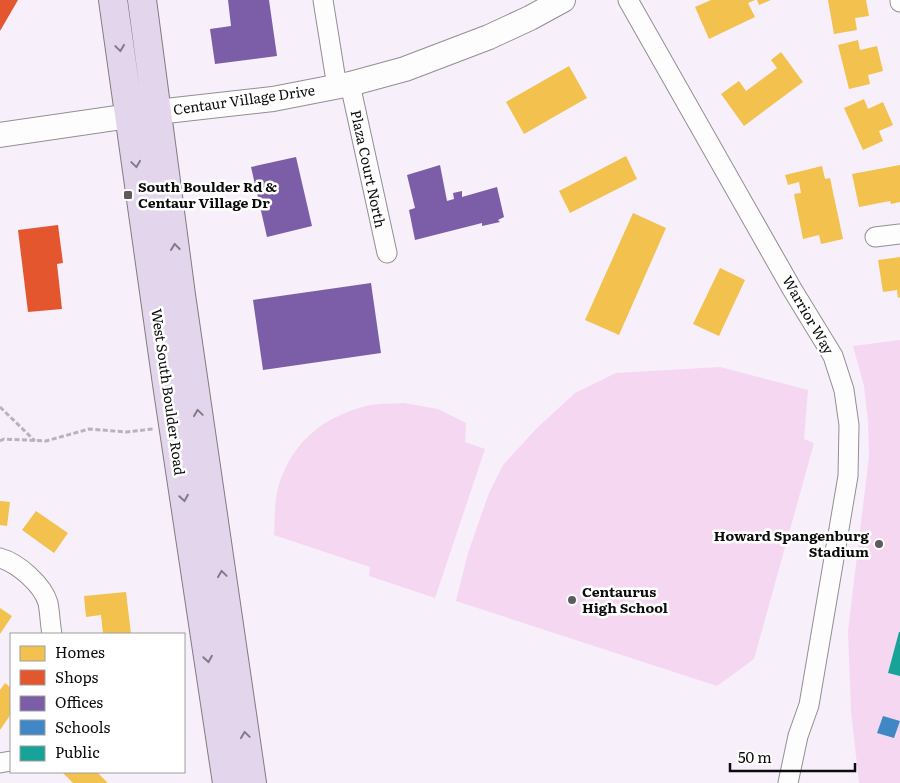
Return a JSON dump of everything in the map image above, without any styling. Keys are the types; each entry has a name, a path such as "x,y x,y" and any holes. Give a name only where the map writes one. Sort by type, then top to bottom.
{"main road":[{"name":"West South Boulder Road","path":"114,0 173,426 227,783"},
{"name":"West South Boulder Road","path":"142,0 181,296 252,783"}],"street":[{"name":"Plaza Court North","path":"323,0 387,253"},
{"name":"Centaur Village Drive","path":"0,135 157,112 273,99 343,85 406,69 489,37 563,0"},
{"name":"Warrior Way","path":"628,0 792,289 833,356 844,390 849,425 848,476 809,705 798,736 788,783"},
{"path":"875,237 900,234"},
{"path":"0,558 20,568 33,580 47,601 52,633"}],"path":[{"path":"0,407 35,441"},
{"path":"0,441 4,439 46,442 89,429 126,432 173,426"}],"shaded area":[{"name":"Howard Spangenburg Stadium","path":"900,340 900,783 859,783 851,711 848,631 869,456 864,386 853,346"},
{"path":"720,367 808,390 804,439 814,443 754,659 717,686 456,601 468,553 489,493 503,465 537,428 575,393 616,373"},
{"path":"404,403 438,409 466,423 465,442 485,449 435,598 369,576 370,567 274,535 278,488 291,458 300,445 322,425 350,411 371,405"}],"building: Homes":[{"path":"711,0 755,0 748,3 755,17 709,39 695,7"},
{"path":"757,0 771,0 759,5"},
{"path":"828,0 866,0 869,16 855,18 857,30 834,34"},
{"path":"858,40 860,50 877,46 883,71 868,75 870,84 849,89 838,45"},
{"path":"781,52 803,82 744,126 721,94 739,81 746,91 777,68 771,60"},
{"path":"569,66 587,98 524,134 506,102"},
{"path":"864,99 868,109 883,102 893,125 879,131 883,141 863,150 844,108"},
{"path":"626,156 637,179 570,213 559,191"},
{"path":"900,165 900,202 891,204 890,201 859,207 852,174"},
{"path":"822,166 825,179 830,178 843,239 821,244 819,235 803,239 794,194 801,193 799,182 788,185 785,175"},
{"path":"633,213 666,228 619,335 585,320"},
{"path":"900,257 900,297 898,298 897,290 883,292 878,260"},
{"path":"720,268 745,280 719,336 693,324"},
{"path":"0,501 10,502 7,526 0,525"},
{"path":"36,511 68,533 54,553 22,530"},
{"path":"126,592 131,633 103,633 101,615 86,617 84,596"},
{"path":"0,608 12,616 0,634"},
{"path":"5,683 10,687 10,715 0,730 0,690"},
{"path":"63,773 98,773 108,783 73,783"}],"building: Shops":[{"path":"0,0 18,0 0,31"},
{"path":"58,225 63,263 57,264 62,309 28,312 18,230"}],"building: Offices":[{"path":"228,0 269,0 277,56 215,64 210,29 231,26"},
{"path":"296,157 312,226 267,237 251,167"},
{"path":"440,165 447,201 454,199 453,193 462,191 462,197 497,187 504,217 498,220 500,222 482,226 482,223 415,240 409,210 415,208 407,175"},
{"path":"371,283 381,353 263,370 253,300"}],"building: Schools":[{"path":"883,716 900,721 894,738 877,733"}],"building: Public":[{"path":"900,632 900,676 888,673"}],"place":[{"name":"South Boulder Rd & Centaur Village Dr","path":"128,195"},
{"name":"Howard Spangenburg Stadium","path":"879,544"},
{"name":"Centaurus High School","path":"572,600"}]}
